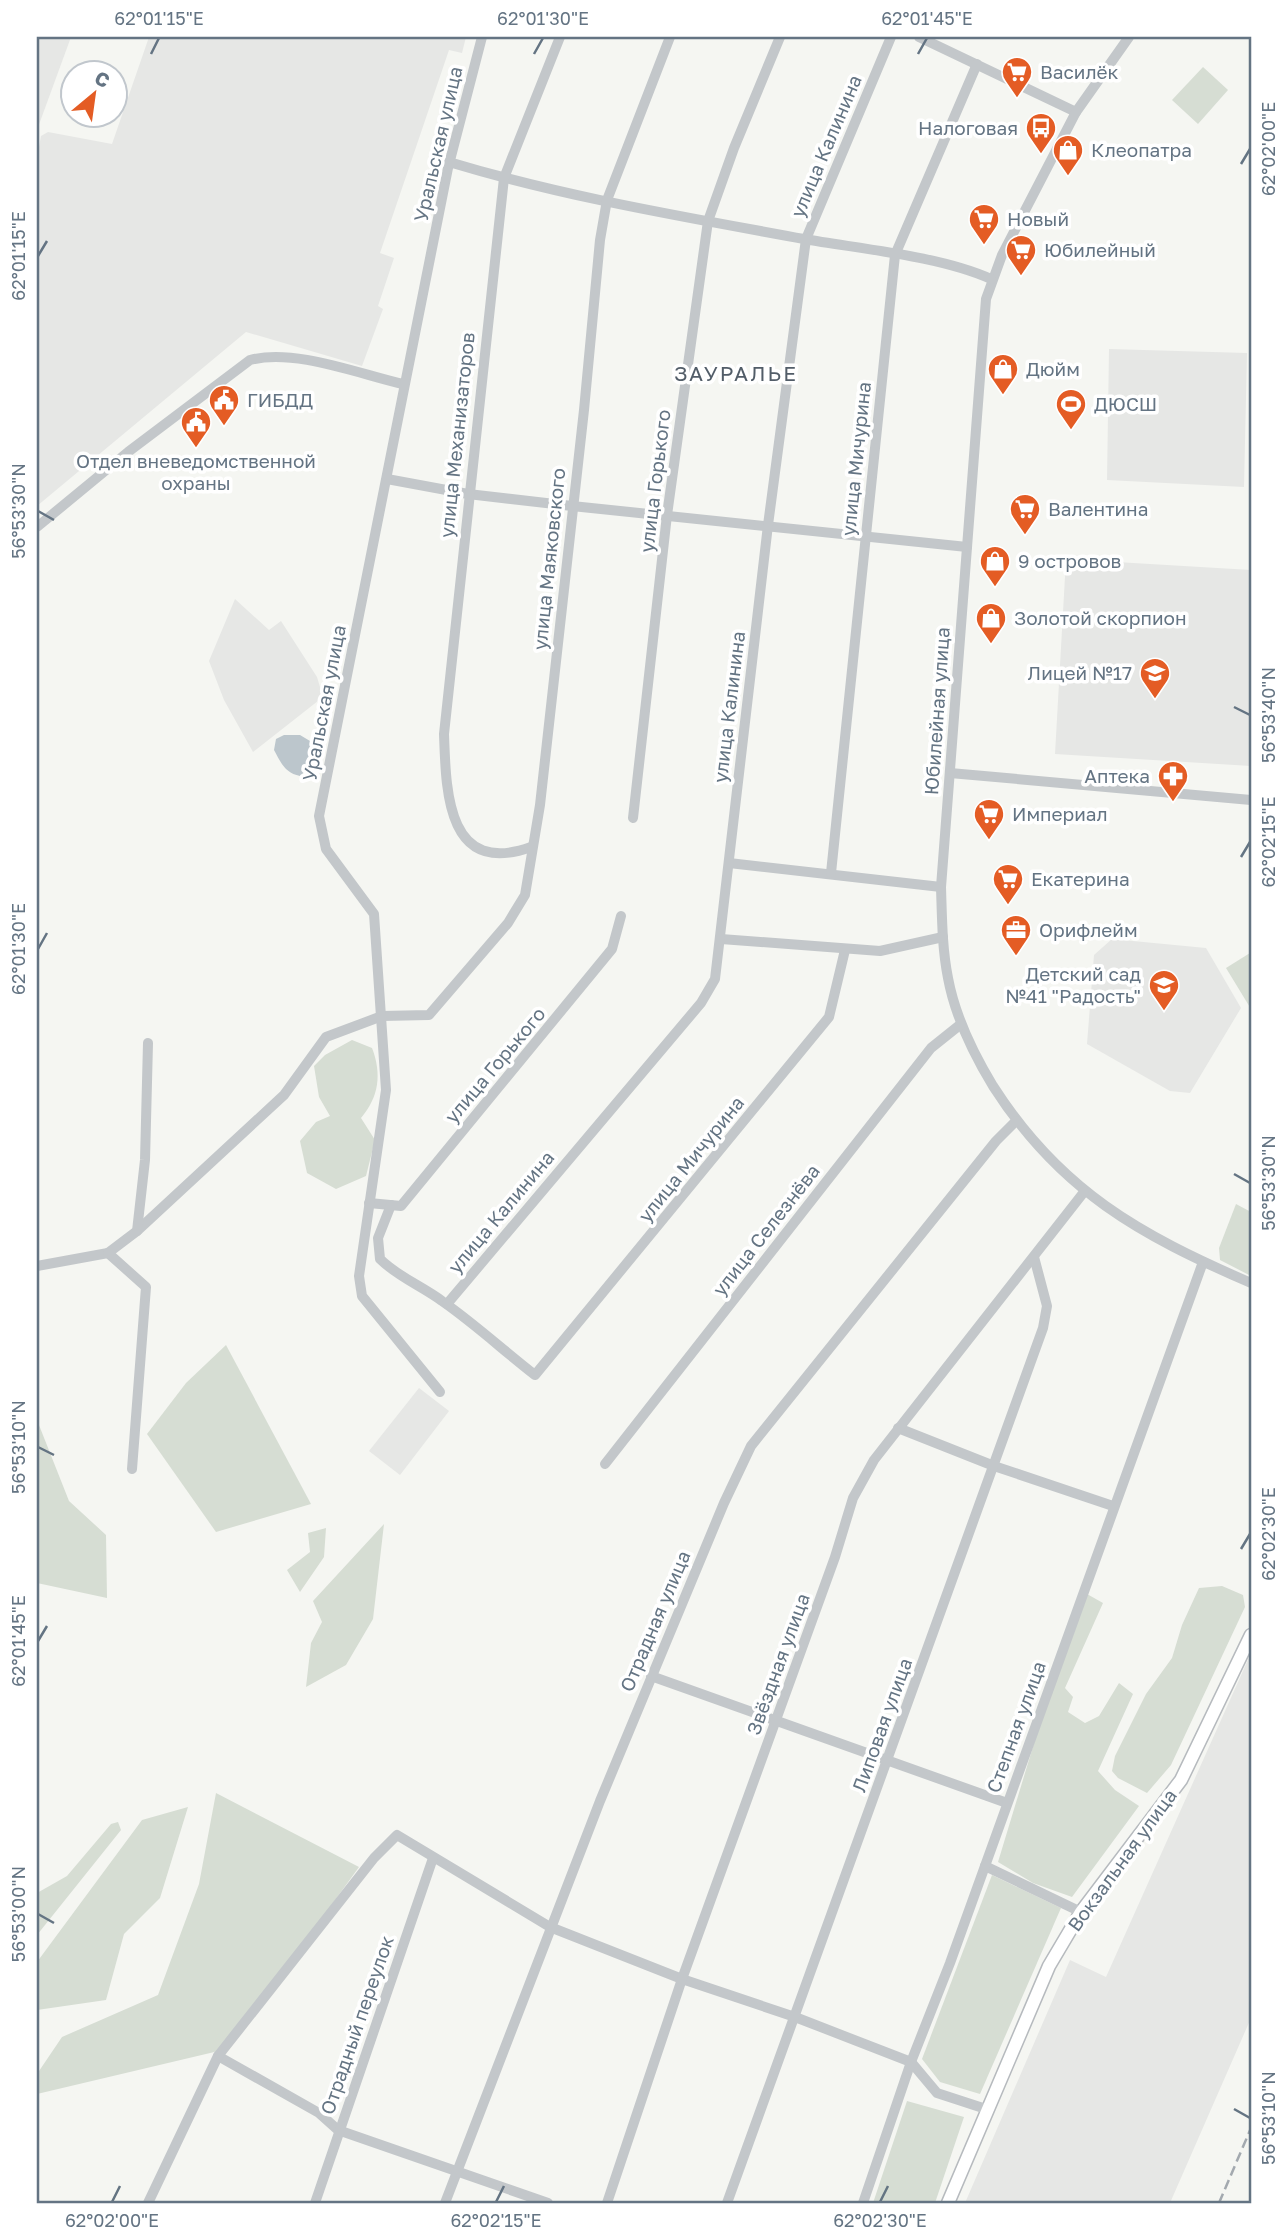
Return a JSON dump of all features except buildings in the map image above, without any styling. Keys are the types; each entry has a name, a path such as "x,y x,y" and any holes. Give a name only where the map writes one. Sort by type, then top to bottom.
{"main road":[{"name":"Вокзальная улица","path":"948,2203 1049,1966 1081,1912 1181,1780 1251,1635"}],"street":[{"name":"Уральская улица","path":"440,1392 362,1296 359,1276 386,1090 374,914 326,849 320,816 387,479 403,384 449,162 482,37"},
{"name":"улица Механизаторов","path":"531,847 502,855 487,853 469,842 455,824 446,792 444,734 504,178 560,37"},
{"name":"улица Маяковского","path":"108,1253 136,1231 284,1095 326,1037 382,1016 429,1015 514,914 525,895 540,805 600,240 607,201 670,37"},
{"name":"улица Горького","path":"634,817 667,515 708,221 734,148 780,37"},
{"name":"улица Калинина","path":"447,1304 701,1003 715,979 768,525 806,239 891,37"},
{"path":"919,37 1076,112"},
{"name":"Юбилейная улица","path":"1129,37 1076,112 991,279 983,319 941,887 943,937 948,979 961,1024 981,1065 1016,1121 1048,1159 1084,1192 1120,1218 1203,1262 1251,1283"},
{"name":"улица Мичурина","path":"831,873 895,255 977,64"},
{"path":"449,162 504,178 607,201 895,255 977,273 991,279"},
{"path":"37,527 128,452 250,359 267,355 291,358 403,384"},
{"path":"387,479 468,494 967,547"},
{"path":"950,773 1251,800"},
{"path":"729,863 941,887"},
{"name":"улица Горького","path":"391,1205 401,1206 582,988 612,949 621,916"},
{"path":"721,939 880,951 943,937"},
{"name":"улица Мичурина","path":"447,1304 535,1376 829,1017 845,950"},
{"name":"улица Селезнёва","path":"605,1464 931,1048 961,1024"},
{"path":"136,1231 145,1160 148,1043"},
{"name":"Отрадная улица","path":"445,2203 550,1927 651,1676 751,1446 988,1151 1016,1121"},
{"name":"Звёздная улица","path":"607,2203 682,1979 835,1557 853,1498 874,1460 898,1428 1084,1192"},
{"path":"369,1203 391,1205 378,1238 380,1259 394,1272 419,1284 447,1304"},
{"path":"37,1266 108,1253 146,1287 132,1469"},
{"name":"Липовая улица","path":"727,2203 1043,1328 1047,1306 1034,1256"},
{"name":"Степная улица","path":"863,2203 911,2062 985,1866 1203,1262"},
{"path":"898,1428 995,1466 1113,1506"},
{"path":"651,1676 1007,1803"},
{"path":"148,2203 218,2056 374,1858 397,1835 550,1927 682,1979 794,2017 911,2062 937,2093 986,2109"},
{"name":"Отрадный переулок","path":"315,2203 433,1858"},
{"path":"985,1866 1081,1912"},
{"path":"218,2056 319,2113 338,2130 457,2169 548,2203"}],"shaded area":[{"path":"37,37 71,37 63,60 60,60 60,67 37,130"},
{"path":"149,37 466,37 462,53 449,50 380,253 394,258 378,306 383,309 362,366 246,332 37,506 37,158 41,136 48,132 112,144 117,130 130,130 130,92"},
{"path":"1203,67 1228,90 1198,124 1172,100"},
{"path":"1109,349 1247,353 1244,487 1107,480"},
{"name":"Лицей №17","path":"1066,559 1251,570 1251,766 1055,754"},
{"path":"235,599 269,630 281,621 317,677 323,697 253,752 224,700 209,661"},
{"path":"284,735 300,735 315,744 312,762 300,776 287,770 274,750 276,739"},
{"name":"Детский сад №41 \"Радость\"","path":"1112,939 1206,948 1241,1008 1190,1093 1170,1091 1087,1044 1094,955"},
{"path":"1251,954 1251,1009 1226,968"},
{"path":"352,1040 372,1048 375,1058 377,1085 372,1102 361,1118 375,1140 366,1176 336,1189 307,1173 300,1141 316,1122 330,1116 319,1097 314,1066 325,1055"},
{"path":"1236,1204 1251,1212 1251,1276 1220,1260 1219,1248"},
{"path":"226,1345 311,1504 216,1532 147,1434 186,1383"},
{"path":"419,1388 449,1411 400,1475 369,1451"},
{"path":"37,1420 69,1501 106,1535 107,1598 37,1583"},
{"path":"384,1524 373,1619 346,1665 306,1687 311,1643 322,1622 313,1601"},
{"path":"326,1528 324,1557 300,1592 287,1570 310,1552 308,1533"},
{"path":"1222,1586 1243,1595 1245,1607 1171,1765 1147,1793 1118,1778 1112,1771 1115,1756 1146,1694 1172,1658 1182,1625 1199,1588"},
{"path":"1087,1594 1103,1603 1065,1688 1073,1697 1068,1712 1085,1723 1099,1716 1119,1683 1133,1694 1098,1771 1115,1790 1139,1806 1072,1897 1033,1883 998,1862 1035,1740"},
{"path":"1251,1653 1251,2018 1170,2203 965,2203 1070,1960 1106,1977"},
{"path":"216,1793 359,1867 227,2049 37,2094 37,2074 62,2037 158,1995 199,1884"},
{"path":"188,1807 160,1898 124,1934 106,2000 37,2010 37,1962 142,1820"},
{"path":"118,1822 121,1830 37,1935 37,1893 67,1876 111,1824"},
{"path":"992,1875 1061,1908 980,2094 940,2082 922,2059"},
{"path":"907,2101 964,2117 935,2203 873,2203"}],"railway":[{"path":"1219,2203 1251,2128"}],"place":[{"name":"Василёк","path":"1017,99"},
{"name":"Налоговая","path":"1041,155"},
{"name":"Клеопатра","path":"1068,177"},
{"name":"Новый","path":"984,246"},
{"name":"Юбилейный","path":"1021,277"},
{"name":"Дюйм","path":"1003,396"},
{"name":"ГИБДД","path":"224,427"},
{"name":"ДЮСШ","path":"1071,431"},
{"name":"Отдел вневедомственной охраны","path":"196,449"},
{"name":"Валентина","path":"1025,536"},
{"name":"9 островов","path":"995,588"},
{"name":"Золотой скорпион","path":"991,645"},
{"name":"Лицей №17","path":"1155,700"},
{"name":"Аптека","path":"1173,803"},
{"name":"Империал","path":"989,841"},
{"name":"Екатерина","path":"1008,906"},
{"name":"Орифлейм","path":"1016,957"},
{"name":"Детский сад №41 \"Радость\"","path":"1164,1012"}],"district":[{"name":"ЗАУРАЛЬЕ","path":"736,374"}]}
